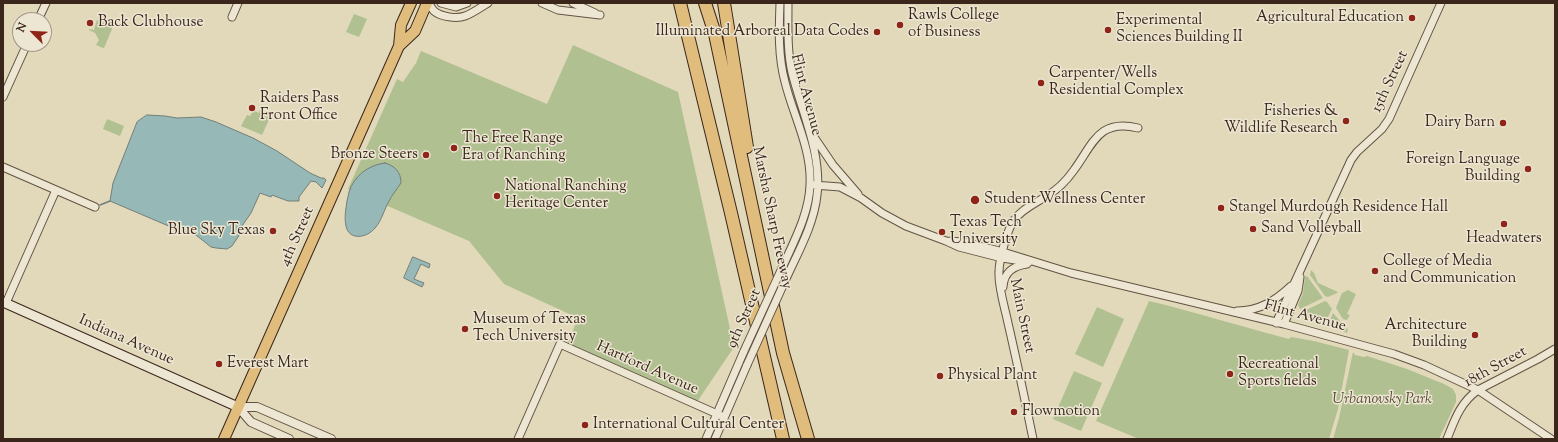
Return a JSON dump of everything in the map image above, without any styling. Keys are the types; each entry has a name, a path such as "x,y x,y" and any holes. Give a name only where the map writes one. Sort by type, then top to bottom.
{"highway":[{"path":"680,3 731,213 783,439"},
{"name":"Marsha Sharp Freeway","path":"705,3 715,34 783,353 808,439"},
{"path":"724,3 755,200 770,268 768,284"}],"main road":[{"name":"4th Street","path":"224,439 399,46 401,25 411,3"},
{"name":"4th Street","path":"399,46 415,31 428,3"},
{"name":"Indiana Avenue","path":"4,303 238,407"}],"street":[{"path":"232,17 238,3"},
{"path":"428,3 434,11 449,16 461,17 488,3"},
{"path":"441,3 456,7 467,3"},
{"path":"542,3 558,10 600,15 573,3"},
{"name":"Flint Avenue","path":"780,3 779,44 782,72 806,150 810,168 810,185 840,187 861,198 882,213 906,226 959,247 1002,255 1022,262 1035,262 1222,310 1284,324 1394,354 1424,365 1478,390 1551,439"},
{"name":"Flint Avenue","path":"788,3 788,42 790,62 816,158 818,186"},
{"name":"15th Street","path":"1276,322 1301,271 1351,160 1357,152 1382,129 1392,114 1441,3"},
{"path":"3,98 23,52"},
{"name":"Flint Avenue","path":"807,125 833,165 861,198"},
{"name":"Main Street","path":"1034,439 998,273 1008,231 1015,218 1026,208 1047,196 1062,184 1075,169 1091,144 1103,131 1116,125 1138,128"},
{"path":"3,167 95,207"},
{"name":"9th Street","path":"706,439 804,216 810,185"},
{"name":"9th Street","path":"715,439 809,226 816,203 818,186"},
{"path":"4,303 56,190"},
{"path":"1002,295 1004,277 1010,270 1022,264 1035,262"},
{"path":"1222,310 1239,311 1266,306 1291,286 1301,271"},
{"name":"15th Street","path":"1284,324 1298,291 1301,271"},
{"name":"Hartford Avenue","path":"518,438 560,344 724,417"},
{"name":"18th Street","path":"1447,439 1463,405 1470,396 1478,390 1538,359 1555,348"},
{"name":"Indiana Avenue","path":"238,407 251,422 289,439"},
{"name":"Indiana Avenue","path":"238,407 257,407 331,439"}],"green space":[{"path":"354,14 367,19 359,37 346,32"},
{"path":"97,20 111,26 112,29 104,48 96,45 99,40 95,33 89,30 94,30"},
{"name":"National Ranching Heritage Center","path":"573,45 678,92 734,347 697,402 567,345 578,318 504,284 469,241 348,189 397,79 403,82 416,63 421,51 547,104"},
{"path":"253,110 259,113 260,110 271,115 262,135 241,126 247,115 250,116"},
{"path":"107,119 124,126 120,136 103,129"},
{"path":"1311,270 1314,273 1318,283 1338,292 1328,297 1325,296 1310,275"},
{"path":"1307,276 1323,298 1300,309 1298,305 1303,293 1305,277"},
{"path":"1348,290 1356,294 1347,314 1350,315 1347,320 1343,319 1336,308 1342,293"},
{"name":"Recreational Sports fields","path":"1149,301 1289,339 1291,337 1314,341 1349,350 1338,409 1329,439 1139,439 1096,421"},
{"path":"1325,301 1332,309 1325,323 1301,315 1302,312"},
{"path":"1097,307 1124,319 1103,367 1075,354"},
{"path":"1333,313 1348,330 1347,333 1328,325"},
{"name":"Urbanovsky Park","path":"1353,352 1355,355 1364,357 1367,356 1407,369 1453,389 1456,395 1456,402 1439,439 1333,439"},
{"path":"1074,371 1102,383 1081,431 1053,419"}],"water":[{"path":"147,115 177,118 201,117 216,122 253,138 277,151 310,173 326,180 322,188 316,182 311,181 299,197 299,201 288,201 272,195 271,197 260,193 251,213 242,226 240,234 232,246 227,249 211,247 196,235 178,230 110,201 113,183 137,122"},
{"path":"385,163 397,170 401,183 387,204 375,228 363,236 354,236 348,231 345,219 347,201 351,186 362,172 373,166"},
{"path":"413,257 430,264 429,268 421,264 414,279 424,283 422,287 404,278"}],"waterway":[{"path":"100,205 110,201"}],"place":[{"name":"Agricultural Education","path":"1412,18"},
{"name":"Back Clubhouse","path":"90,23"},
{"name":"Rawls College of Business","path":"900,25"},
{"name":"Experimental Sciences Building II","path":"1108,30"},
{"name":"Illuminated Arboreal Data Codes","path":"877,32"},
{"name":"Carpenter/Wells Residential Complex","path":"1041,83"},
{"name":"Raiders Pass Front Office","path":"252,108"},
{"name":"Fisheries & Wildlife Research","path":"1346,121"},
{"name":"Dairy Barn","path":"1503,123"},
{"name":"The Free Range Era of Ranching","path":"454,148"},
{"name":"Bronze Steers","path":"426,155"},
{"name":"Foreign Language Building","path":"1528,169"},
{"name":"National Ranching Heritage Center","path":"497,196"},
{"name":"Student Wellness Center","path":"975,200"},
{"name":"Stangel Murdough Residence Hall","path":"1221,208"},
{"name":"Headwaters","path":"1504,224"},
{"name":"Sand Volleyball","path":"1253,229"},
{"name":"Blue Sky Texas","path":"273,231"},
{"name":"Texas Tech University","path":"942,232"},
{"name":"College of Media and Communication","path":"1375,271"},
{"name":"Museum of Texas Tech University","path":"465,329"},
{"name":"Architecture Building","path":"1475,335"},
{"name":"Everest Mart","path":"219,364"},
{"name":"Recreational Sports fields","path":"1230,374"},
{"name":"Physical Plant","path":"940,376"},
{"name":"Flowmotion","path":"1014,412"},
{"name":"International Cultural Center","path":"585,425"}]}
